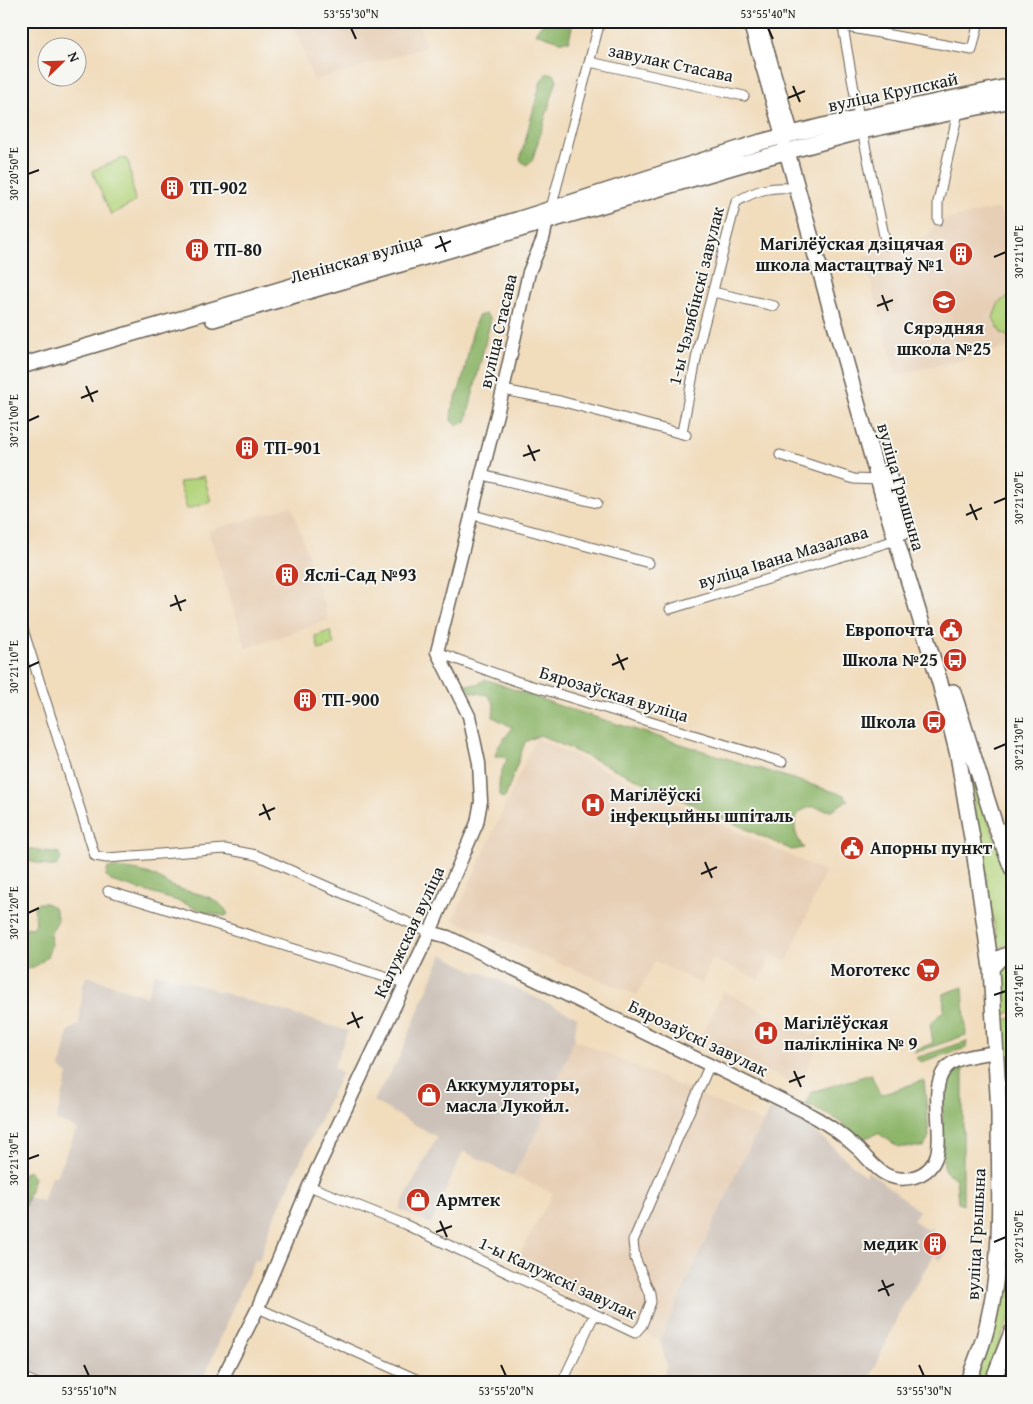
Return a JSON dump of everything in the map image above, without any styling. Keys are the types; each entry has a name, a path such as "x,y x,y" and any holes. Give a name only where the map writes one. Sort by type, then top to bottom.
{"main road":[{"name":"вуліца Крупскай","path":"791,150 861,125 1012,86"},
{"name":"вуліца Крупскай","path":"787,135 958,112 1012,100"},
{"name":"вуліца Грышына","path":"787,135 901,538 940,684 958,755 974,850 991,968 999,1113 998,1228 995,1285 989,1318 967,1383"},
{"name":"Ленінская вуліца","path":"549,215 787,135"},
{"name":"вуліца Грышына","path":"791,150 797,189 879,480 901,538 963,728 1012,868"},
{"name":"Ленінская вуліца","path":"21,366 93,349 549,215 791,150"},
{"name":"Ленінская вуліца","path":"21,375 93,349"},
{"path":"991,968 1000,958 1012,953"},
{"path":"999,1113 1004,1133 1012,1145"},
{"path":"992,1383 1012,1332"}],"street":[{"name":"вуліца Стасава","path":"438,652 470,514 482,475 503,390 529,272 543,239 600,21"},
{"name":"вуліца Грышына","path":"749,21 787,135"},
{"name":"вуліца Грышына","path":"759,21 787,135"},
{"path":"832,21 842,22 852,28 972,50 978,21"},
{"path":"842,22 886,245"},
{"name":"завулак Стасава","path":"590,62 744,96"},
{"path":"938,220 938,202 958,112"},
{"name":"1-ы Чэлябінскі завулак","path":"503,390 560,401 684,433 699,344 736,202 754,191 774,187 797,189"},
{"path":"713,292 774,306"},
{"path":"780,455 854,478 879,480"},
{"path":"482,475 597,503"},
{"path":"470,514 649,562"},
{"name":"вуліца Iвана Мазалава","path":"670,609 901,538"},
{"path":"21,623 96,856 107,858 225,849 256,855 430,932"},
{"name":"Бярозаўская вуліца","path":"438,652 516,681 782,762"},
{"name":"Калужская вуліца","path":"220,1383 258,1308 309,1186 404,983 430,932 477,823 481,801 479,764 469,716 438,652"},
{"path":"108,892 404,983"},
{"name":"Бярозаўскі завулак","path":"430,932 457,941 826,1122 884,1174 903,1179 923,1174 936,1158 939,1142 937,1107 940,1080 944,1069 952,1062 996,1052"},
{"name":"1-ы Калужскі завулак","path":"309,1186 412,1228 635,1333 642,1325 651,1302 650,1294 635,1258 633,1241 710,1064"},
{"path":"258,1308 425,1383"},
{"path":"562,1383 594,1315"},
{"path":"21,1377 36,1383"}],"shaded area":[{"path":"294,21 418,21 426,47 313,81"},
{"name":"Сярэдняя школа №25","path":"998,208 1008,225 1012,226 1012,347 897,375 863,256 927,237 937,222"},
{"path":"292,506 329,620 246,648 208,531"},
{"name":"Магілёўскі інфекцыйны шпіталь","path":"536,738 825,872 787,962 771,956 760,980 712,959 702,984 655,961 637,995 453,920"},
{"path":"442,954 477,973 479,971 577,1017 574,1039 540,1126 513,1176 463,1151 431,1224 399,1209 437,1137 373,1101 399,1058"},
{"path":"155,972 348,1031 333,1068 342,1072 272,1222 259,1261 255,1260 238,1295 202,1383 167,1383 143,1374 139,1383 50,1383 21,1371 21,1211 28,1197 43,1201 51,1176 56,1176 77,1129 56,1120 68,1075 60,1068 68,1031 79,1025 83,984 87,976 147,997"},
{"path":"723,991 811,1035 818,1033 821,1040 798,1087 701,1037"},
{"path":"574,1039 764,1123 743,1159 660,1340 592,1309 514,1264 553,1193 513,1176 540,1125"},
{"path":"772,1107 807,1124 865,1176 868,1171 919,1211 913,1220 928,1230 930,1228 952,1248 940,1260 934,1255 900,1311 868,1383 660,1383 667,1366 660,1340 743,1159"}],"green space":[{"path":"556,21 573,21 569,41 560,41 535,33 541,25"},
{"path":"546,74 554,74 557,80 532,161 526,165 520,160 541,81"},
{"path":"123,158 129,163 135,202 111,215 92,171"},
{"path":"1012,295 1012,338 1001,333 993,318 999,302"},
{"path":"486,314 491,319 466,422 458,425 451,421 454,401 463,376 475,324 478,316"},
{"path":"204,476 211,502 187,509 179,483"},
{"path":"330,631 334,645 319,650 315,636"},
{"path":"485,679 563,707 844,795 848,800 831,810 811,807 799,814 796,819 795,831 804,848 792,850 540,735 525,742 505,798 501,797 499,788 500,778 507,760 503,756 495,756 512,727 493,717 494,704 488,695 471,692 466,685 479,684"},
{"path":"967,761 1012,887 1012,943 998,948"},
{"path":"24,848 59,853 61,859 56,866 48,866 25,860 22,853"},
{"path":"108,868 140,871 150,874 174,887 211,898 223,907 228,914 225,916 208,913 181,902 111,881 106,876"},
{"path":"46,903 54,907 58,920 50,934 51,946 47,957 35,967 21,971 21,927 32,928 36,924 34,905"},
{"path":"1012,964 1012,1012 1002,1015 1001,980 1006,968"},
{"path":"963,987 966,1035 914,1053 917,1049 933,1043 930,1024 944,1010 943,994"},
{"path":"1012,1018 1012,1133 1007,1121 1002,1021"},
{"path":"967,1041 966,1048 920,1062 916,1058"},
{"path":"963,1066 963,1205 958,1203 956,1179 945,1171 943,1160 942,1080 947,1070"},
{"path":"871,1074 880,1095 924,1080 929,1136 924,1147 899,1147 878,1133 861,1140 836,1119 806,1105 812,1092"},
{"path":"1007,1153 1012,1156 1012,1311 983,1383 975,1383 996,1317"},
{"path":"29,1171 34,1178 25,1205 21,1208 21,1174"}],"place":[{"name":"ТП-902","path":"172,188"},
{"name":"ТП-80","path":"197,250"},
{"name":"Магілёўская дзіцячая школа мастацтваў №1","path":"961,254"},
{"name":"Сярэдняя школа №25","path":"944,302"},
{"name":"ТП-901","path":"247,448"},
{"name":"Яслі-Сад №93","path":"287,575"},
{"name":"Европочта","path":"951,630"},
{"name":"Школа №25","path":"955,660"},
{"name":"ТП-900","path":"305,700"},
{"name":"Школа","path":"934,722"},
{"name":"Магілёўскі інфекцыйны шпіталь","path":"593,805"},
{"name":"Апорны пункт","path":"852,848"},
{"name":"Моготекс","path":"928,970"},
{"name":"Магілёўская паліклініка № 9","path":"766,1033"},
{"name":"Аккумуляторы, масла Лукойл.","path":"429,1095"},
{"name":"Армтек","path":"418,1200"},
{"name":"медик","path":"935,1244"}]}
